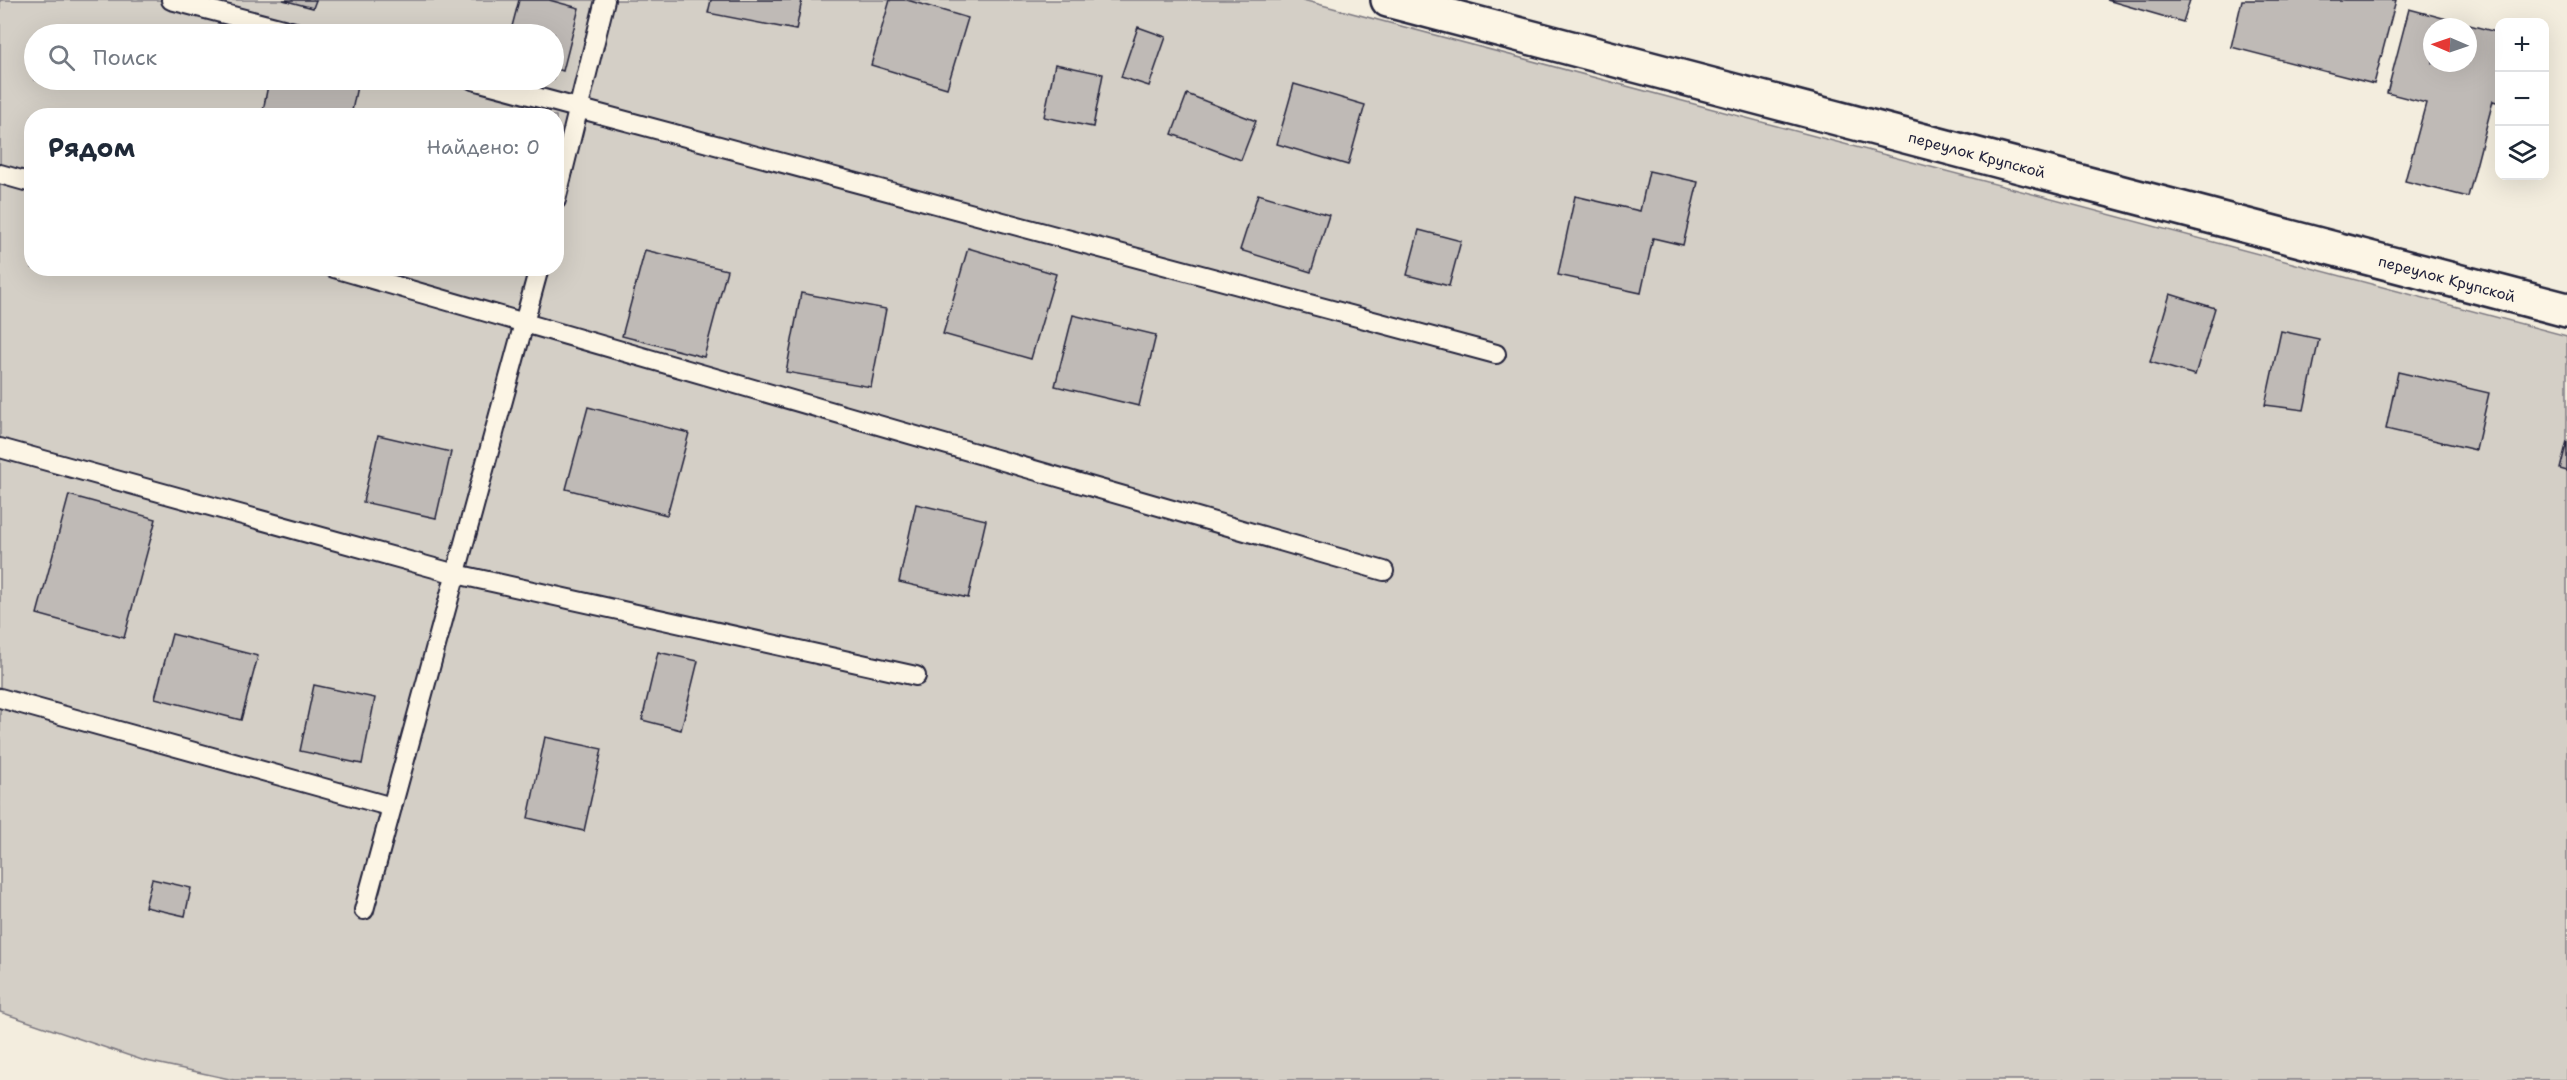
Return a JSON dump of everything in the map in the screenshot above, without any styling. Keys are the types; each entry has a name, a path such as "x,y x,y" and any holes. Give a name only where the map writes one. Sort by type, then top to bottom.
{"street":[{"name":"переулок Крупской","path":"1388,0 2567,310"}],"lane":[{"path":"171,0 263,24"},
{"path":"564,169 605,0"},
{"path":"511,90 1496,354"},
{"path":"0,174 24,181"},
{"path":"362,276 1384,571"},
{"path":"364,910 537,276"},
{"path":"0,448 456,574 916,676"},
{"path":"0,698 392,807"}],"shaded area":[{"path":"0,0 1303,0 2567,336 2567,1080 234,1080 142,1060 0,1012"}],"building":[{"path":"283,0 316,0 313,8"},
{"path":"519,0 549,0 579,8 564,67 564,24 513,24"},
{"path":"711,0 802,0 796,30 708,13"},
{"path":"890,0 907,0 968,18 947,88 871,65"},
{"path":"2107,0 2190,0 2183,22"},
{"path":"2242,0 2396,0 2374,84 2231,47"},
{"path":"2409,9 2443,18 2423,18 2423,72 2477,72 2477,27 2495,32 2495,102 2493,101 2468,197 2405,181 2426,103 2387,93"},
{"path":"1138,27 1166,37 1149,86 1121,77"},
{"path":"1055,64 1103,74 1093,127 1044,117"},
{"path":"1294,84 1365,105 1348,165 1277,144"},
{"path":"267,90 356,90 353,108 264,108"},
{"path":"1187,94 1256,121 1241,160 1172,134"},
{"path":"1649,171 1698,182 1683,245 1653,238 1641,293 1558,275 1575,196 1640,211"},
{"path":"1258,194 1329,215 1311,272 1240,250"},
{"path":"1419,230 1461,241 1449,286 1407,275"},
{"path":"968,248 1056,274 1031,359 943,334"},
{"path":"645,250 727,270 704,357 622,336"},
{"path":"801,293 886,309 871,387 786,372"},
{"path":"2170,294 2215,308 2195,375 2150,362"},
{"path":"1073,315 1156,335 1139,406 1055,386"},
{"path":"2281,331 2319,339 2304,410 2265,405"},
{"path":"2398,372 2489,393 2476,450 2386,429"},
{"path":"588,407 689,433 667,515 566,489"},
{"path":"378,435 451,452 436,518 363,502"},
{"path":"2567,441 2567,471 2560,469"},
{"path":"69,495 156,519 124,638 37,614"},
{"path":"916,504 986,520 968,598 899,582"},
{"path":"172,634 258,656 241,720 155,698"},
{"path":"658,652 698,661 681,730 642,720"},
{"path":"314,685 375,698 362,764 300,751"},
{"path":"545,737 602,749 584,831 528,818"},
{"path":"152,879 191,888 185,916 145,907"}]}
